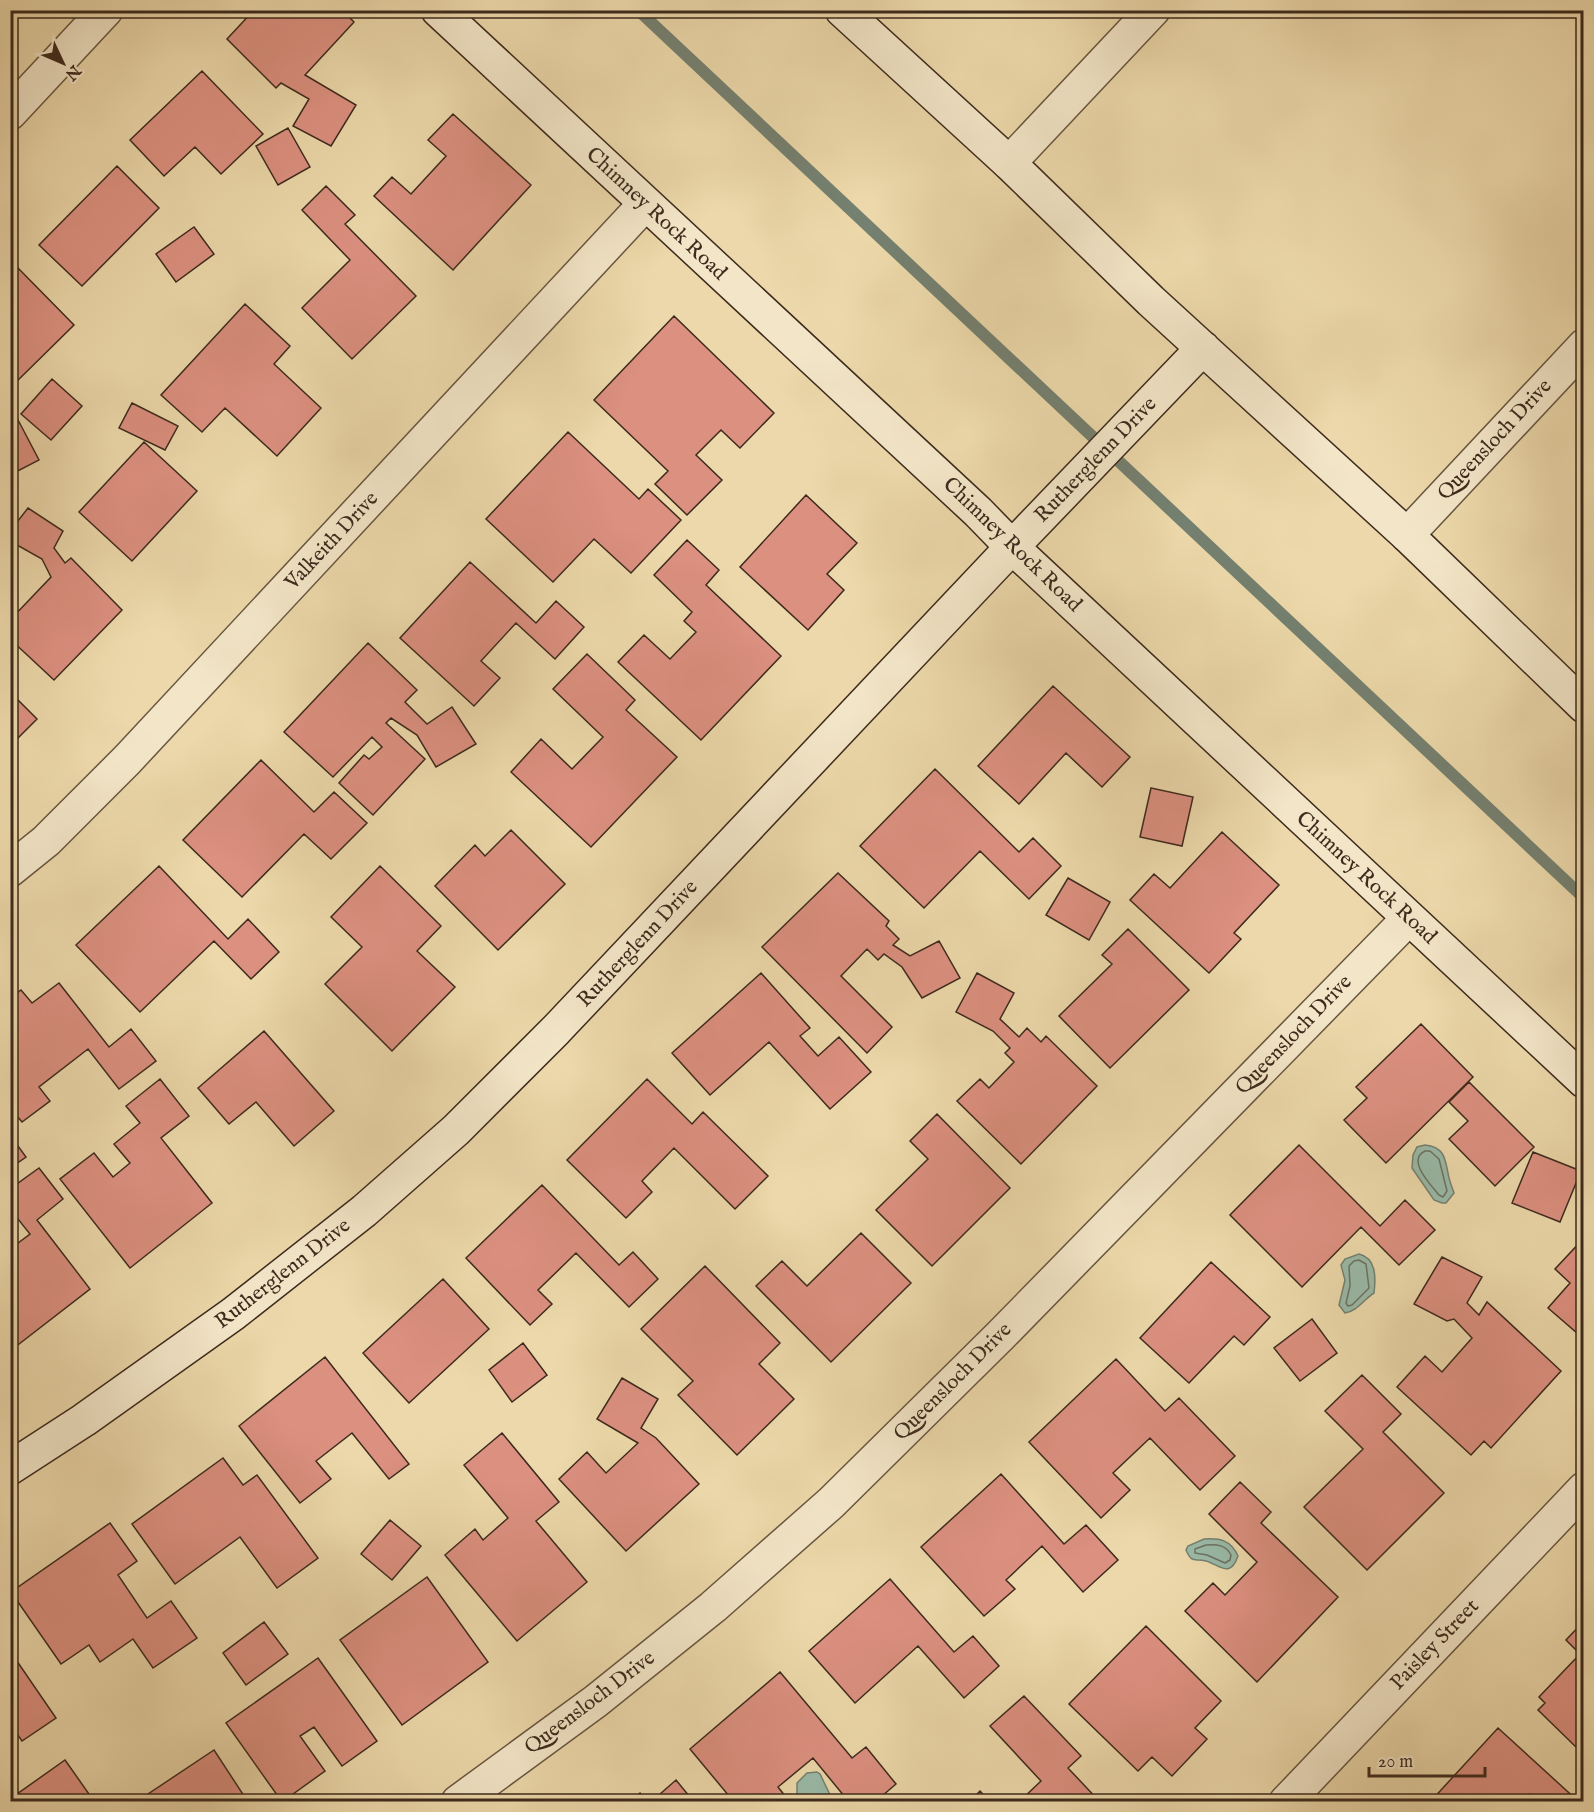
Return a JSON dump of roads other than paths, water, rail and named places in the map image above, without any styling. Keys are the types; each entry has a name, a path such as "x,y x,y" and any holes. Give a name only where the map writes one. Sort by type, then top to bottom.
{"street":[{"path":"10,112 106,10"},
{"name":"Chimney Rock Road","path":"438,10 978,512 1012,547 1584,1081"},
{"path":"842,10 1009,163 1203,348 1407,535 1584,706"},
{"path":"1009,163 1153,10"},
{"name":"Valkeith Drive","path":"10,870 46,841 127,760 645,204"},
{"name":"Queensloch Drive","path":"1407,535 1584,346"},
{"name":"Rutherglenn Drive","path":"10,1468 84,1420 232,1314 364,1211 456,1130 556,1030 1203,348"},
{"name":"Queensloch Drive","path":"458,1802 596,1701 704,1614 831,1503 1001,1335 1409,918"},
{"name":"Paisley Street","path":"1286,1802 1584,1489"}],"water":[{"path":"1425,1145 1436,1148 1444,1158 1454,1193 1446,1203 1434,1200 1412,1168 1413,1155 1417,1147"},
{"path":"1359,1254 1369,1260 1374,1269 1374,1293 1350,1312 1345,1313 1339,1305 1345,1280 1341,1265 1345,1259"},
{"path":"1204,1539 1220,1540 1232,1546 1238,1556 1232,1567 1224,1569 1190,1557 1186,1550 1188,1546"},
{"path":"817,1772 833,1801 804,1801 797,1793 797,1783 807,1773"}],"waterway":[{"path":"638,10 1584,898"}]}
